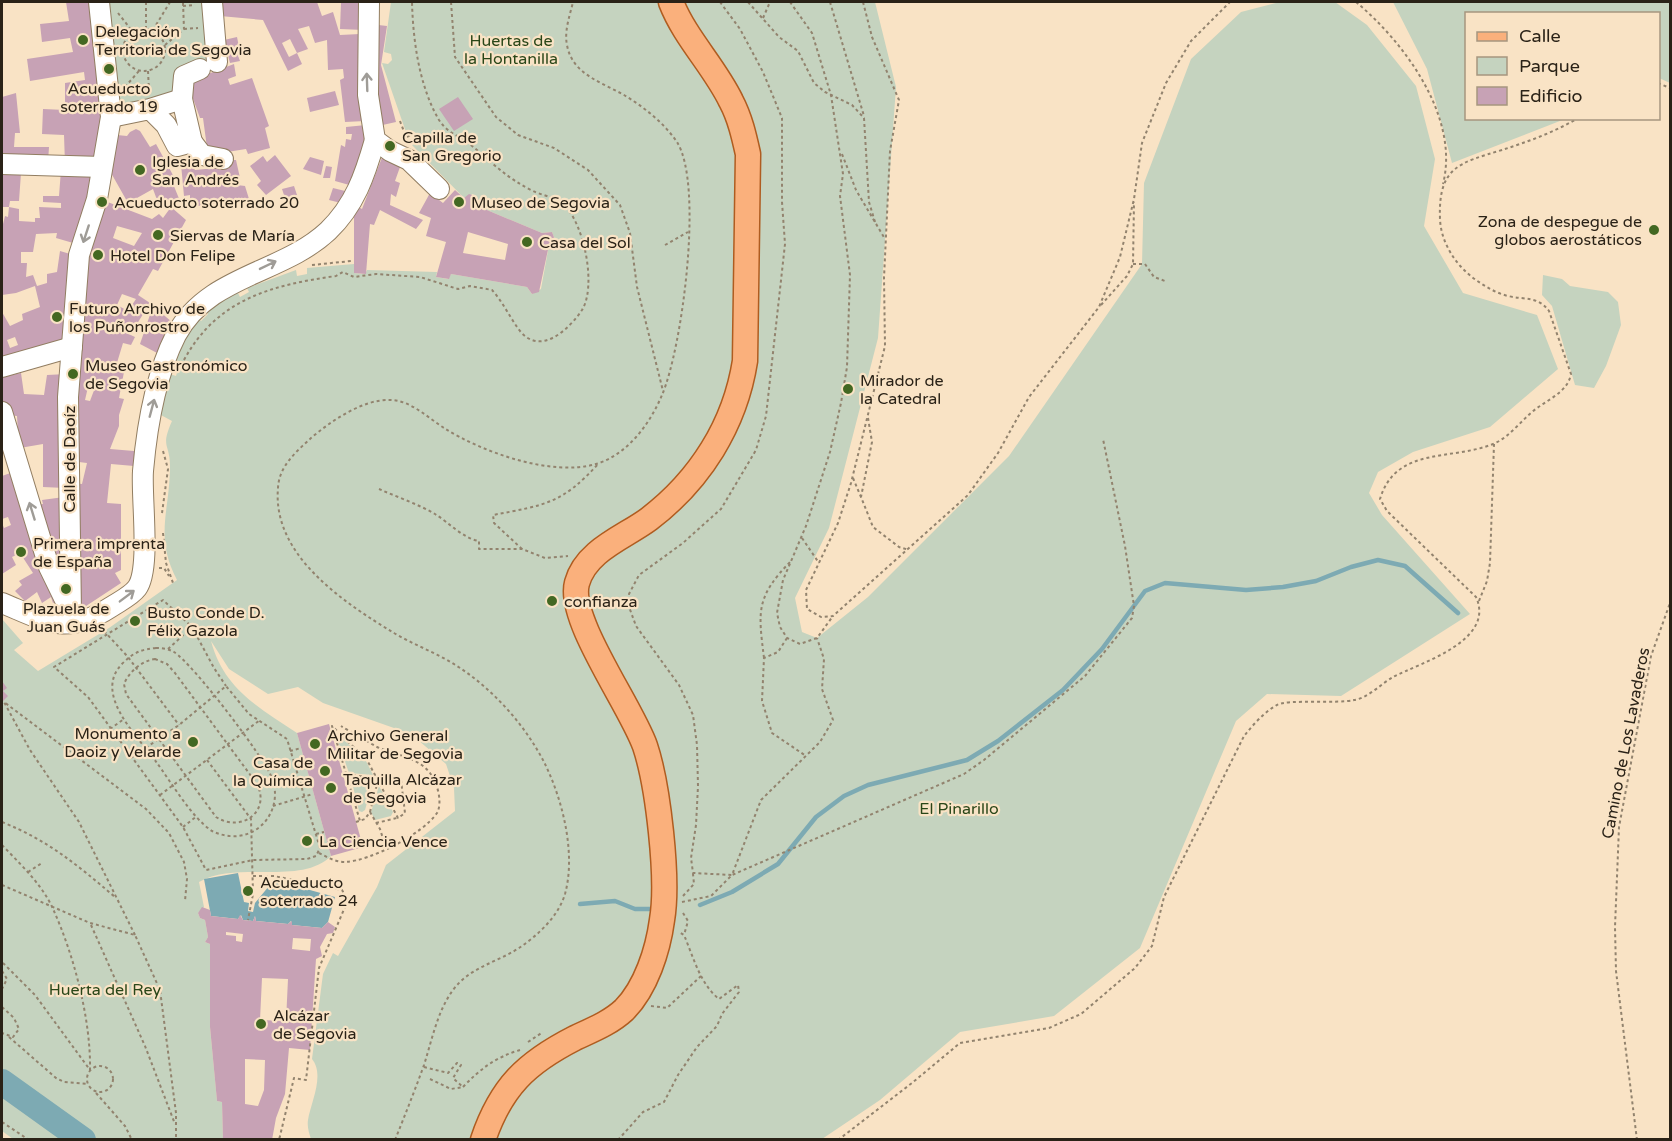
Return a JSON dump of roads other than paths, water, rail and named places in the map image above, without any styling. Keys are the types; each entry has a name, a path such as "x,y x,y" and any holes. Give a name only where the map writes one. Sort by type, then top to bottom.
{"main road":[{"path":"483,1140 506,1091 528,1067 541,1056 611,1020 630,1003 672,916 664,897 657,802 645,748 629,709 583,625 575,597 576,585 586,564 667,504 707,459 729,421 742,383 745,362 748,154 742,127 731,100 679,20 671,2"}],"street":[{"path":"2,603 52,622 74,618 102,628 141,581 144,568 143,474 148,419 163,365 177,333 195,308 220,289 308,246 327,232 352,202 364,181 375,140 368,95 369,2"},
{"path":"208,3 209,65 184,76 182,99 192,142 202,155 223,159"},
{"name":"Calle de Daoíz","path":"74,618 68,506 68,397 79,255 97,199 111,117 107,5"},
{"path":"111,117 150,109 182,99"},
{"path":"150,109 166,125 177,146 192,142"},
{"path":"375,140 390,151 409,160 440,189"},
{"path":"2,164 102,167"},
{"path":"2,367 72,347"},
{"path":"2,412 49,567 74,618"}],"water":[{"path":"238,873 244,902 249,903 248,911 253,912 255,903 274,880 335,897 328,922 322,928 292,925 291,921 288,924 256,921 255,916 253,921 243,920 241,915 238,919 211,916 204,879"}],"waterway":[{"path":"700,905 732,892 778,864 816,817 844,796 868,785 967,760 998,741 1063,690 1102,649 1145,591 1165,583 1246,590 1283,587 1316,581 1351,567 1378,560 1405,566 1458,613"},
{"path":"580,904 615,901 635,909 650,909"},
{"path":"2,1082 83,1140"}],"place":[{"name":"Delegación Territoria de Segovia","path":"83,40"},
{"name":"Acueducto soterrado 19","path":"109,69"},
{"name":"Capilla de San Gregorio","path":"390,146"},
{"name":"Iglesia de San Andrés","path":"140,170"},
{"name":"Acueducto soterrado 20","path":"102,202"},
{"name":"Museo de Segovia","path":"459,202"},
{"name":"Zona de despegue de globos aerostáticos","path":"1654,230"},
{"name":"Siervas de María","path":"158,235"},
{"name":"Casa del Sol","path":"527,242"},
{"name":"Hotel Don Felipe","path":"98,255"},
{"name":"Futuro Archivo de los Puñonrostro","path":"57,317"},
{"name":"Museo Gastronómico de Segovia","path":"73,374"},
{"name":"Mirador de la Catedral","path":"848,389"},
{"name":"Primera imprenta de España","path":"21,552"},
{"name":"Plazuela de Juan Guás","path":"66,589"},
{"name":"confianza","path":"552,601"},
{"name":"Busto Conde D. Félix Gazola","path":"135,621"},
{"name":"Monumento a Daoiz y Velarde","path":"193,742"},
{"name":"Archivo General Militar de Segovia","path":"315,744"},
{"name":"Casa de la Química","path":"325,771"},
{"name":"Taquilla Alcázar de Segovia","path":"331,788"},
{"name":"La Ciencia Vence","path":"307,841"},
{"name":"Acueducto soterrado 24","path":"248,891"},
{"name":"Alcázar de Segovia","path":"261,1024"}],"park label":[{"name":"Huertas de la Hontanilla","path":"511,49"},
{"name":"El Pinarillo","path":"959,808"},
{"name":"Huerta del Rey","path":"105,989"}]}
